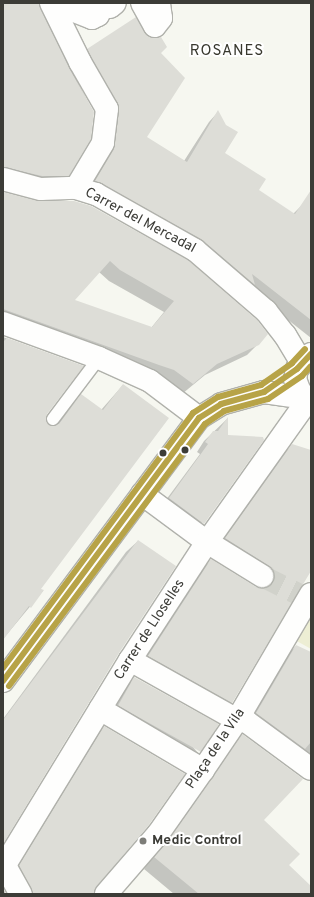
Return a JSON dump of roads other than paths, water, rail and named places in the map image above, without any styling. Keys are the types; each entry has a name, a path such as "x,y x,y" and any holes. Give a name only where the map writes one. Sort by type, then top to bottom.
{"street":[{"path":"52,3 92,18 98,15 93,3"},
{"path":"52,3 80,62 107,109 103,143 76,188"},
{"path":"108,3 110,7 115,3"},
{"path":"142,3 155,26 161,18 159,3"},
{"name":"Carrer del Mercadal","path":"3,179 41,189 76,188 96,194 195,250 266,311 285,335 303,362"},
{"path":"3,323 99,358 150,381 199,418"},
{"path":"3,681 199,418 221,404 264,392 303,362"},
{"path":"303,362 297,386 308,400"},
{"path":"264,392 308,400"},
{"name":"Carrer de Lloselles","path":"4,864 130,660 207,542 308,400"},
{"path":"142,494 207,542 262,576"},
{"name":"Plaça de la Vila","path":"106,894 158,834 237,720 305,596"},
{"path":"130,660 237,720 247,722 311,769"},
{"path":"100,709 203,770"},
{"path":"4,864 22,894"}],"lane":[{"path":"53,419 99,358"}],"tunnel":[{"path":"262,576 298,594"}],"place":[{"name":"Medic Control","path":"143,841"}],"district":[{"name":"ROSANES","path":"227,52"}]}
